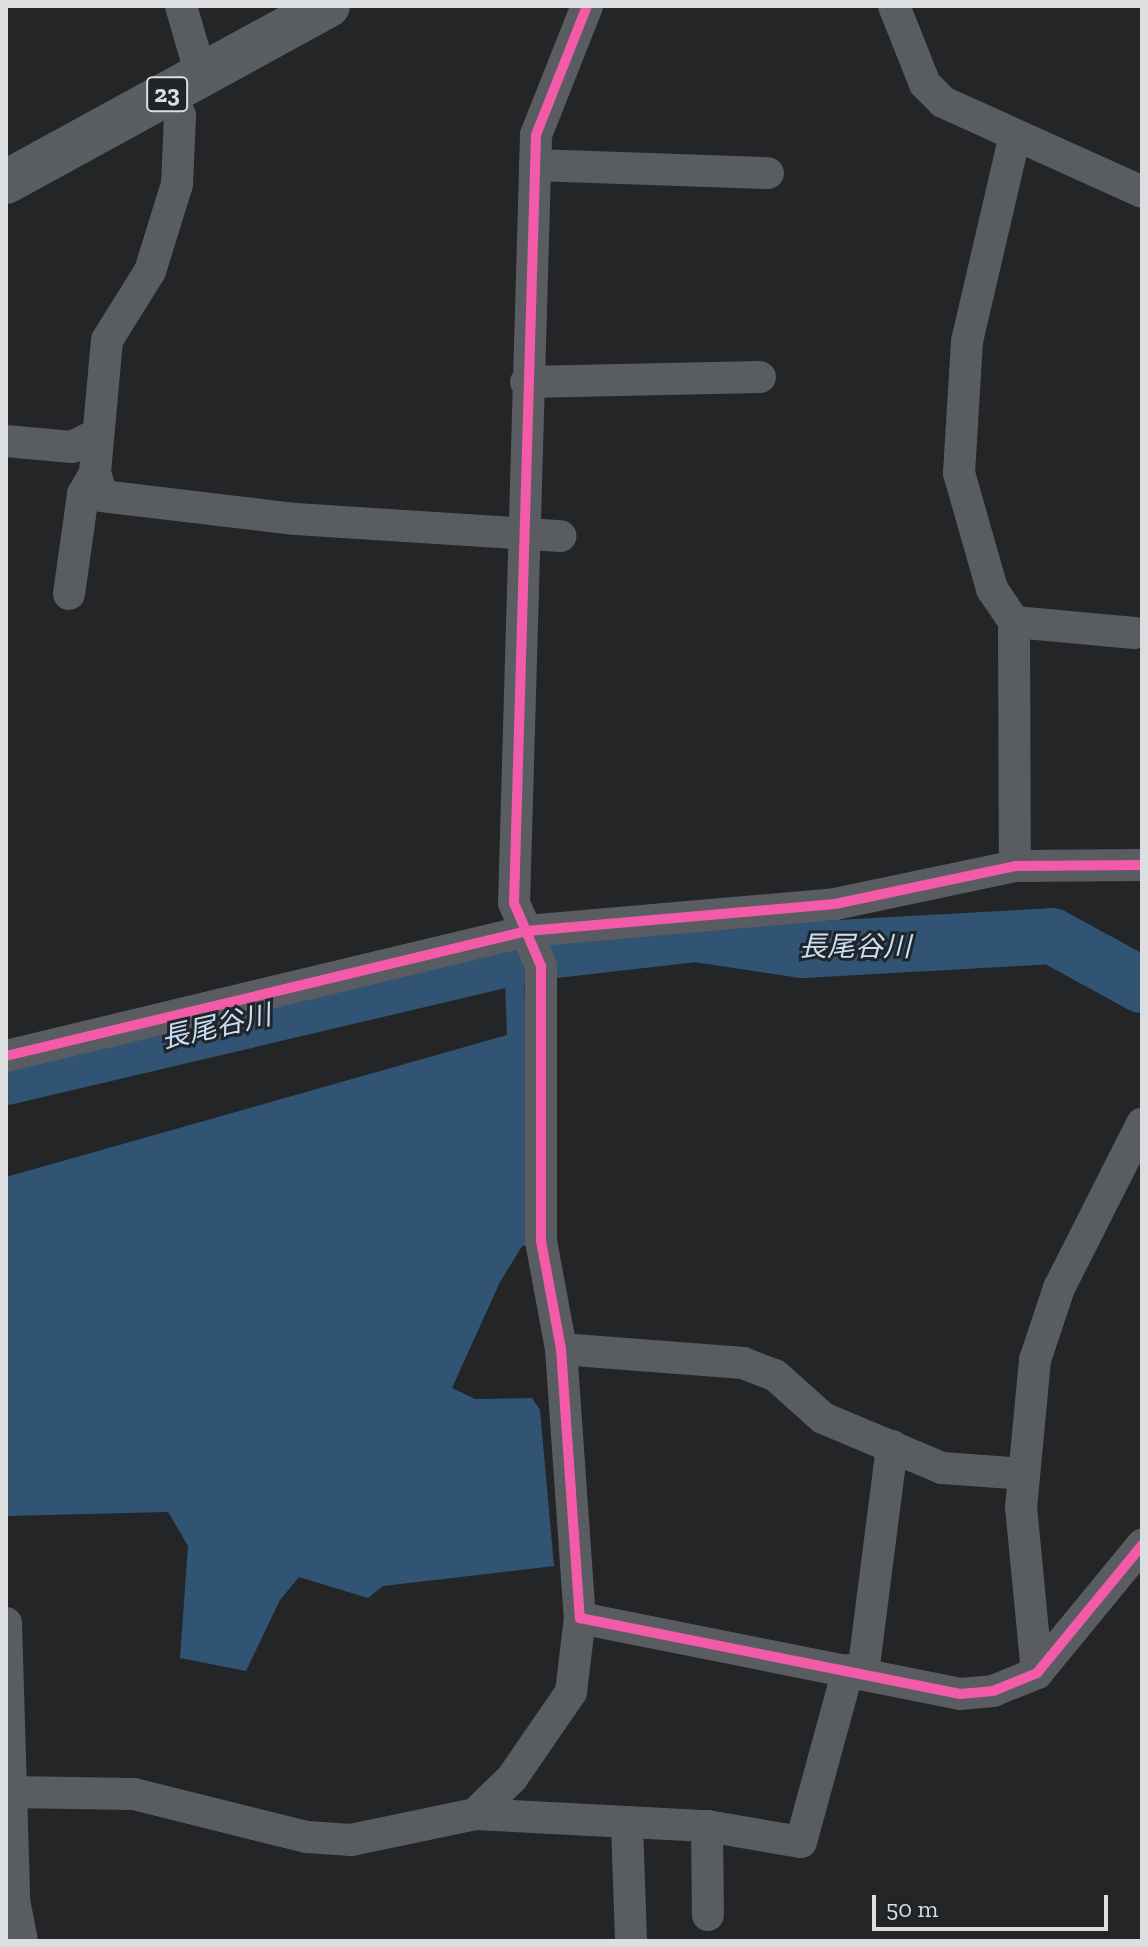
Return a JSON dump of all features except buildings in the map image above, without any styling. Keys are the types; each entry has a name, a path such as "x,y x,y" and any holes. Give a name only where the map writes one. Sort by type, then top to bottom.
{"main road":[{"name":"23","path":"6,182 328,6"}],"street":[{"path":"181,6 185,84 180,116 177,184 150,271 107,340 95,473 102,496 560,536"},
{"path":"475,1814 512,1778 571,1692 580,1618 561,1349 541,1241 541,966 514,903 526,382 536,135 587,6"},
{"path":"894,6 925,84 943,102 1142,192"},
{"path":"1015,135 967,342 959,473 992,589 1014,622 1015,866"},
{"path":"535,165 768,173"},
{"path":"526,382 760,377"},
{"path":"6,441 72,447 97,434"},
{"path":"69,594 83,494 95,473"},
{"path":"1014,622 1135,633"},
{"path":"6,1056 527,931 835,904 1015,866 1142,865"},
{"path":"1037,1673 1027,1630 1023,1474 1045,1321 1142,1124"},
{"path":"561,1349 743,1363 775,1375 823,1418 942,1468 1023,1474"},
{"path":"10,1792 134,1794 307,1837 351,1840 475,1814 627,1825 707,1826 801,1842 855,1672 892,1446"},
{"path":"580,1618 960,1694 993,1691 1037,1673 1142,1545"},
{"path":"6,1623 10,1792 22,1941"},
{"path":"627,1825 631,1941"},
{"path":"707,1826 708,1915"}],"water":[{"path":"518,952 524,964 531,1245 522,1246 500,1282 452,1388 475,1399 532,1398 540,1410 554,1566 383,1586 368,1598 299,1577 280,1600 246,1671 180,1658 188,1546 168,1512 6,1516 6,1177 507,1035 504,955"}],"waterway":[{"name":"長尾谷川","path":"556,950 696,934 803,950 1052,936 1142,985"},
{"name":"長尾谷川","path":"6,1077 520,956"}],"cycle path":[{"path":"587,6 536,135 514,903 541,966 541,1241 561,1349 580,1618 960,1694 993,1691 1037,1673 1142,1545"},
{"path":"6,1056 527,931 835,904 1015,866 1142,865"}]}
